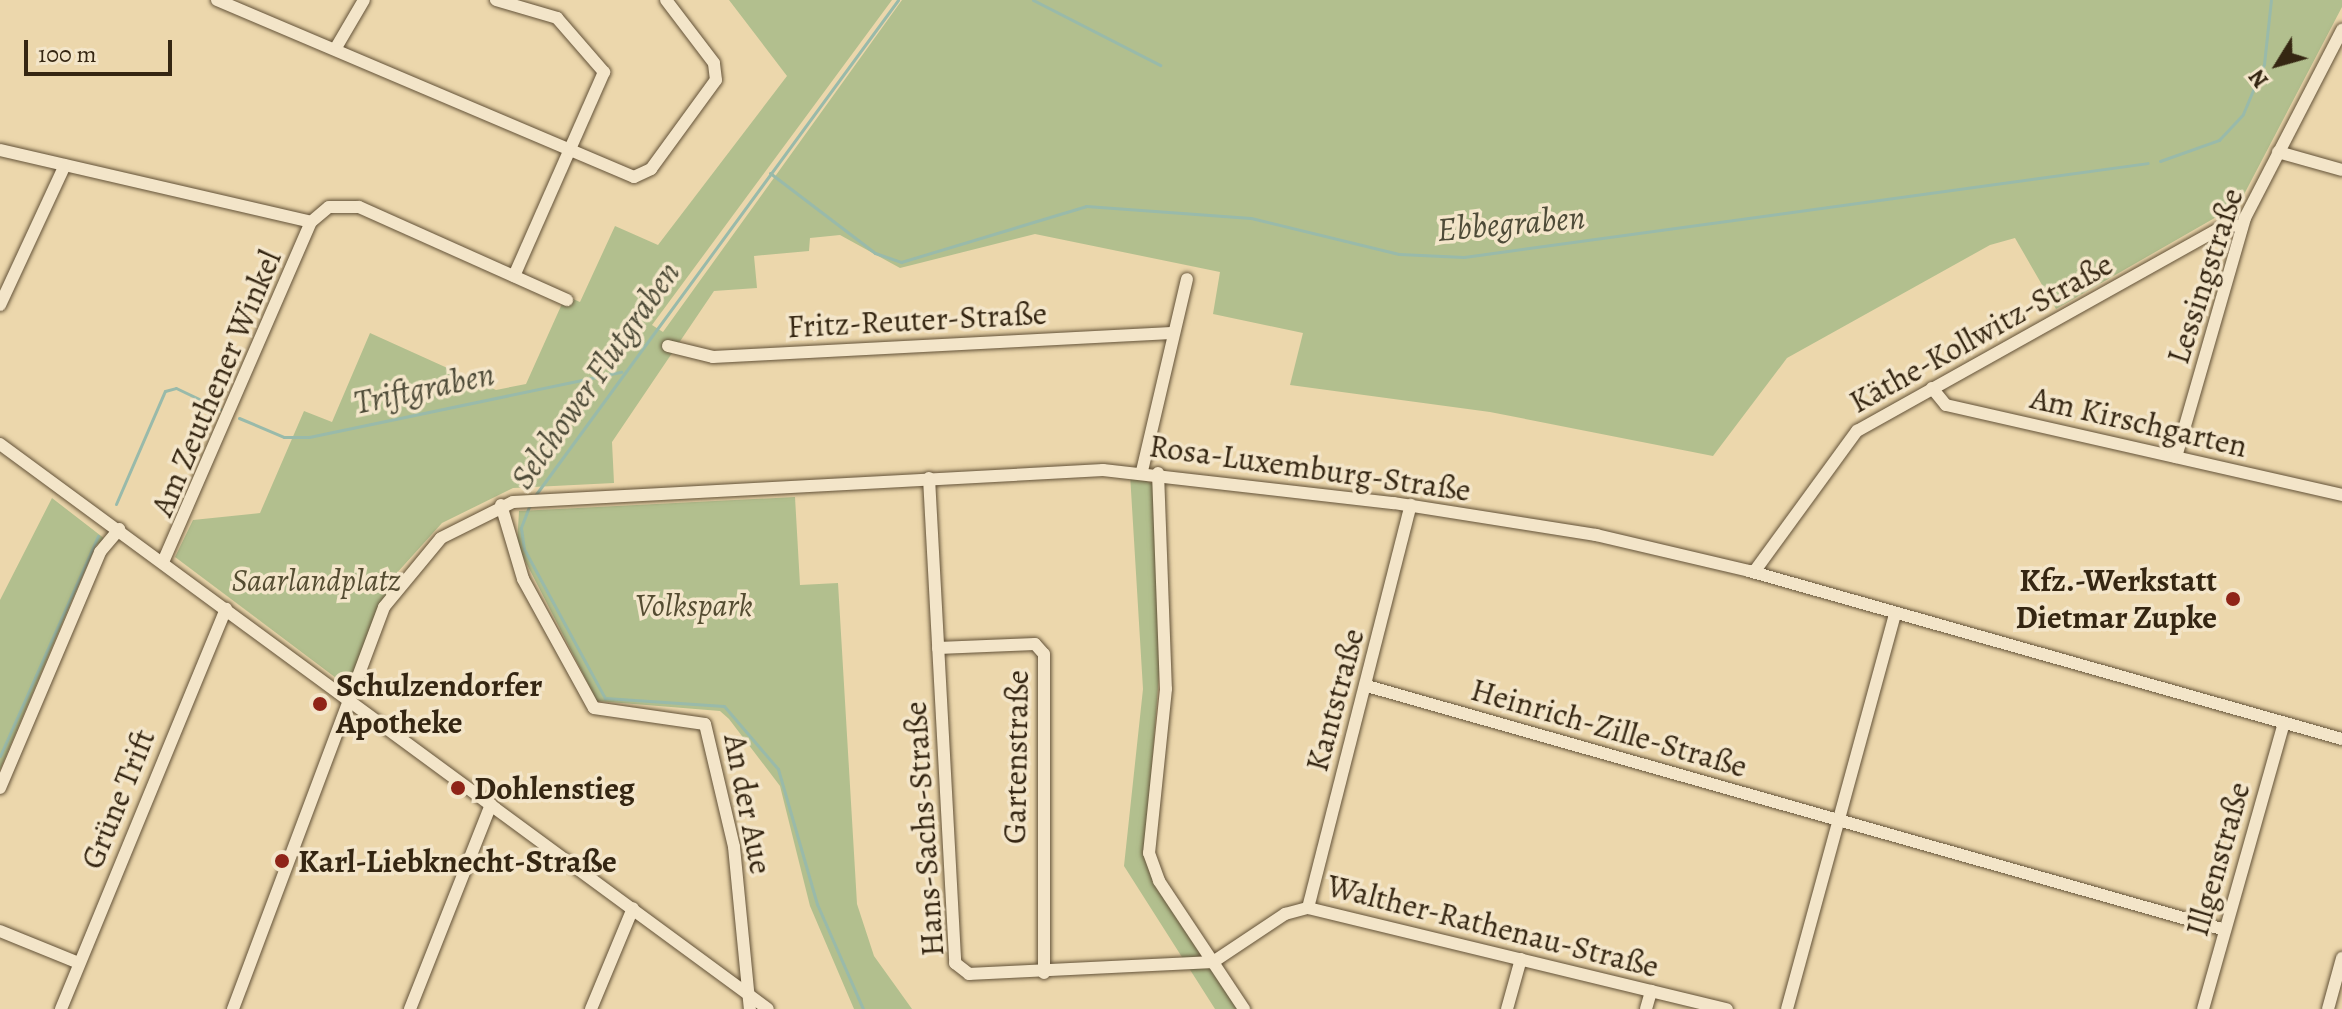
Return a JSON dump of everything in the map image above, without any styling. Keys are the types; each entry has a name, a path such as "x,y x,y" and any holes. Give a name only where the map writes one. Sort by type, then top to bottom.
{"street":[{"path":"217,0 337,46 628,177 644,174 713,86 714,63 666,0"},
{"path":"337,46 364,0"},
{"path":"496,0 551,14 603,65 572,151 514,276"},
{"name":"Lessingstraße","path":"2176,457 2242,227 2342,30"},
{"name":"Am Zeuthener Winkel","path":"0,150 311,222"},
{"path":"2278,152 2342,170"},
{"path":"0,305 65,165"},
{"name":"Am Zeuthener Winkel","path":"163,562 311,222 329,207 348,204 567,300"},
{"name":"Käthe-Kollwitz-Straße","path":"1754,572 1851,435 2227,224 2242,227"},
{"path":"1142,471 1171,333 1187,279"},
{"name":"Fritz-Reuter-Straße","path":"668,346 713,357 1171,333"},
{"name":"Am Kirschgarten","path":"1932,388 1946,405 2342,495"},
{"path":"0,444 768,1009"},
{"name":"Rosa-Luxemburg-Straße","path":"348,700 384,607 411,567 448,532 501,505 546,499 929,478 1142,471 1411,505 1596,535 1754,572 2342,739"},
{"path":"1158,473 1166,689 1149,853 1244,1009"},
{"name":"Hans-Sachs-Straße","path":"929,478 955,963 969,974 1044,973 1213,962"},
{"name":"An der Aue","path":"501,505 523,579 594,708 705,724 734,847 748,994"},
{"name":"Kantstraße","path":"1308,908 1411,505"},
{"path":"0,788 100,552 119,529"},
{"name":"Grüne Trift","path":"61,1009 226,609"},
{"path":"1787,1009 1895,613"},
{"name":"Gartenstraße","path":"938,648 1035,644 1044,654 1044,973"},
{"name":"Heinrich-Zille-Straße","path":"1367,686 2225,930"},
{"path":"233,1009 348,700"},
{"name":"Illgenstraße","path":"2203,1009 2284,723"},
{"path":"410,1009 491,804"},
{"path":"591,1009 633,908"},
{"name":"Walther-Rathenau-Straße","path":"1213,962 1285,914 1308,908 1727,1009"},
{"path":"0,931 79,963"},
{"path":"2328,1009 2342,958"},
{"path":"1507,1009 1521,959"},
{"path":"1646,1009 1651,991"},
{"path":"748,994 750,1009"}],"green space":[{"name":"Saarlandplatz","path":"729,0 892,0 652,325 663,332 902,0 2342,0 2342,7 2239,204 2056,309 2015,238 1990,245 1787,358 1713,456 1490,412 1290,385 1303,333 1213,314 1220,272 1035,234 900,268 840,235 810,238 809,251 754,256 757,288 714,291 612,442 614,483 513,488 442,523 395,575 348,687 175,557 193,520 260,513 304,411 332,422 370,333 496,390 526,384 566,296 580,302 615,226 658,245 787,76"},
{"path":"1130,474 1153,484 1160,662 1145,854 1239,1009 1215,1009 1124,866 1143,689"},
{"name":"Volkspark","path":"795,497 800,585 838,583 857,904 874,956 912,1009 854,1009 810,906 780,786 729,719 720,711 597,701 517,545 519,511"},
{"path":"52,498 105,539 95,546 0,770 0,600"}],"waterway":[{"name":"Selchower Flutgraben","path":"534,497 898,0"},
{"path":"1033,0 1160,65"},
{"name":"Ebbegraben","path":"2160,161 2219,140 2243,114 2264,64 2271,0"},
{"name":"Ebbegraben","path":"770,173 875,253 901,262 1086,206 1251,218 1399,254 1464,257 2148,163"},
{"name":"Triftgraben","path":"239,418 284,437 309,437 621,372"},
{"name":"Triftgraben","path":"116,504 165,391 176,388 220,409"},
{"name":"Selchower Flutgraben","path":"530,504 521,528 524,549 605,698 724,706 778,769 817,904 863,1009"},
{"name":"Triftgraben","path":"0,756 98,536"}],"place":[{"name":"Kfz.-Werkstatt Dietmar Zupke","path":"2233,599"},
{"name":"Schulzendorfer Apotheke","path":"320,704"},
{"name":"Dohlenstieg","path":"458,788"},
{"name":"Karl-Liebknecht-Straße","path":"282,861"}]}
